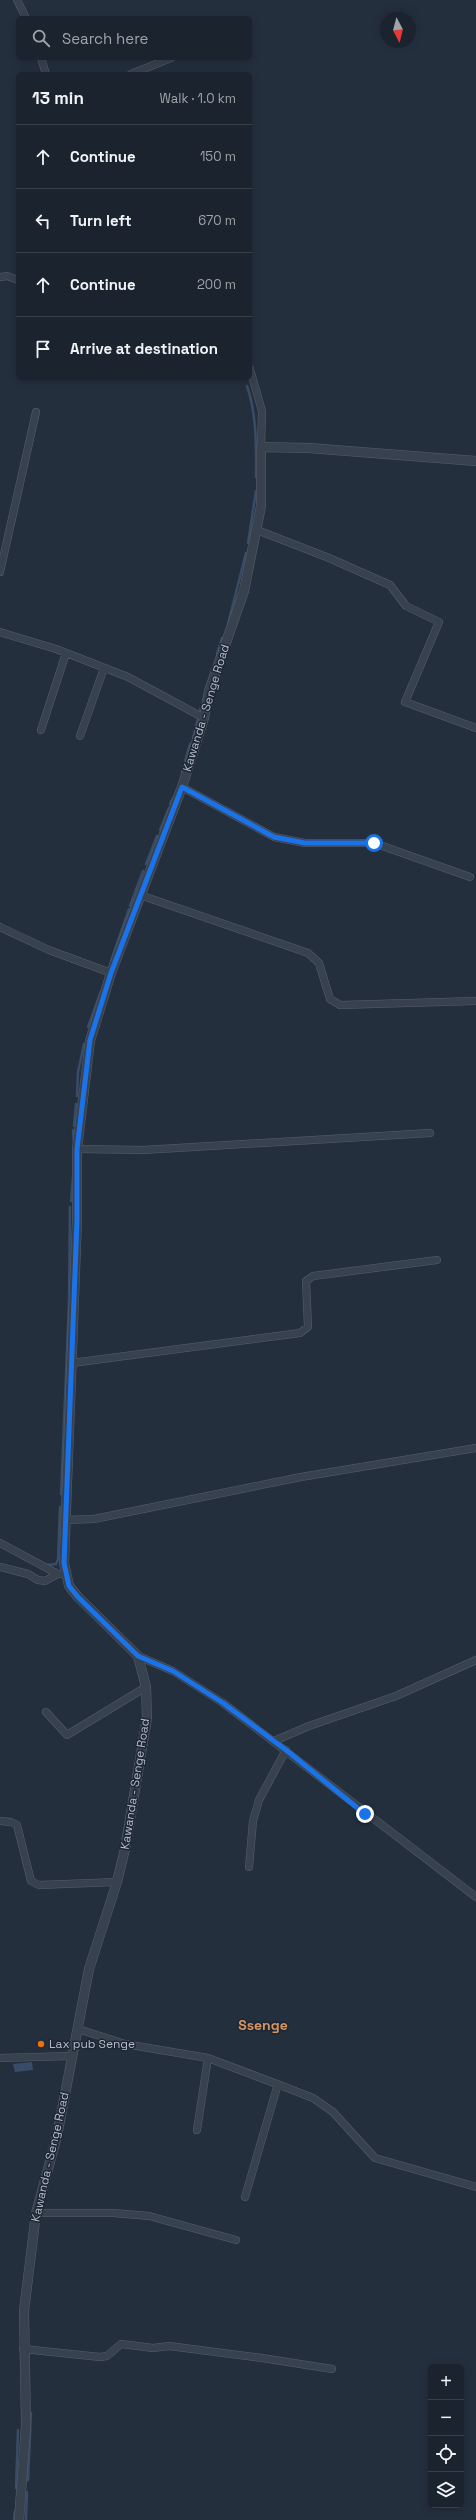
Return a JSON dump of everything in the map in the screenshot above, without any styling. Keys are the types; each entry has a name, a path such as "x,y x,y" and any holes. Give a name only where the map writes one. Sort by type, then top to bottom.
{"street":[{"path":"17,0 25,16"},
{"path":"42,60 46,72"},
{"path":"136,72 166,60"},
{"path":"0,277 7,276 16,279"},
{"path":"252,376 262,411 261,447 309,448 476,461"},
{"path":"0,572 36,412"},
{"name":"Kawanda - Senge Road","path":"19,2520 26,2425 23,2349 24,2311 36,2213 57,2136 71,2056 78,2029 89,1969 117,1882 146,1732 146,1687 138,1656 78,1597 62,1574 66,1520 72,1363 77,1220 77,1149 90,1040 111,973 182,787 204,718 210,691 244,591 261,506 261,447"},
{"path":"257,530 329,558 390,585 406,606 439,622 404,702 476,728"},
{"path":"0,632 66,653 128,677 204,718"},
{"path":"41,730 66,653"},
{"path":"80,736 104,668"},
{"path":"182,787 274,837 305,843 374,843 470,877"},
{"path":"140,895 308,953 319,963 330,999 340,1005 476,1001"},
{"path":"0,927 50,950 111,973"},
{"path":"77,1149 143,1150 430,1133"},
{"path":"72,1363 300,1333 308,1327 305,1288 306,1281 313,1276 437,1260"},
{"path":"66,1520 94,1519 301,1477 476,1448"},
{"path":"0,1543 62,1574"},
{"path":"0,1567 28,1574 38,1580 45,1581 62,1574"},
{"path":"138,1656 173,1671 223,1703 286,1750 317,1777 476,1897"},
{"path":"274,1741 309,1726 396,1696 476,1660"},
{"path":"46,1712 67,1735 146,1687"},
{"path":"249,1868 253,1821 259,1800 286,1750"},
{"path":"0,1821 11,1822 17,1825 32,1881 39,1885 117,1882"},
{"path":"78,2029 125,2044 208,2058 278,2084 313,2098 333,2112 375,2158 476,2187"},
{"path":"0,2058 71,2056"},
{"path":"197,2130 208,2058"},
{"path":"245,2197 278,2084"},
{"path":"36,2213 113,2213 149,2216 236,2240"},
{"path":"23,2349 100,2357 108,2356 121,2344 153,2348 169,2346 332,2369"}],"water":[{"path":"32,2062 33,2070 15,2072 13,2064"}],"waterway":[{"path":"247,386 253,408 256,443 256,477"},
{"path":"248,543 256,491"},
{"path":"228,624 246,553"},
{"path":"217,654 222,638"},
{"path":"193,738 201,707"},
{"path":"182,772 190,744"},
{"path":"170,804 173,798"},
{"path":"160,830 169,808"},
{"path":"146,864 157,836"},
{"path":"130,906 143,871"},
{"path":"111,961 129,909"},
{"path":"88,1027 101,991"},
{"path":"77,1096 78,1072 84,1044"},
{"path":"74,1126 76,1104"},
{"path":"73,1130 74,1144"},
{"path":"71,1201 73,1177"},
{"path":"61,1494 69,1302 70,1207"},
{"path":"47,1565 56,1564 58,1559 60,1507"},
{"path":"28,2480 31,2413"},
{"path":"16,2488 18,2430"},
{"path":"26,2520 27,2492"},
{"path":"14,2520 15,2511"}],"place":[{"name":"Lax pub Senge","path":"41,2044"}],"district":[{"name":"Ssenge","path":"263,2025"}],"route":[{"path":"365,1814 317,1777 286,1750 223,1703 173,1671 138,1656 78,1597 69,1586 65,1574 64,1563 77,1220 77,1149 90,1040 100,1013 111,973 182,787 274,837 292,842 305,843 374,843"}]}
